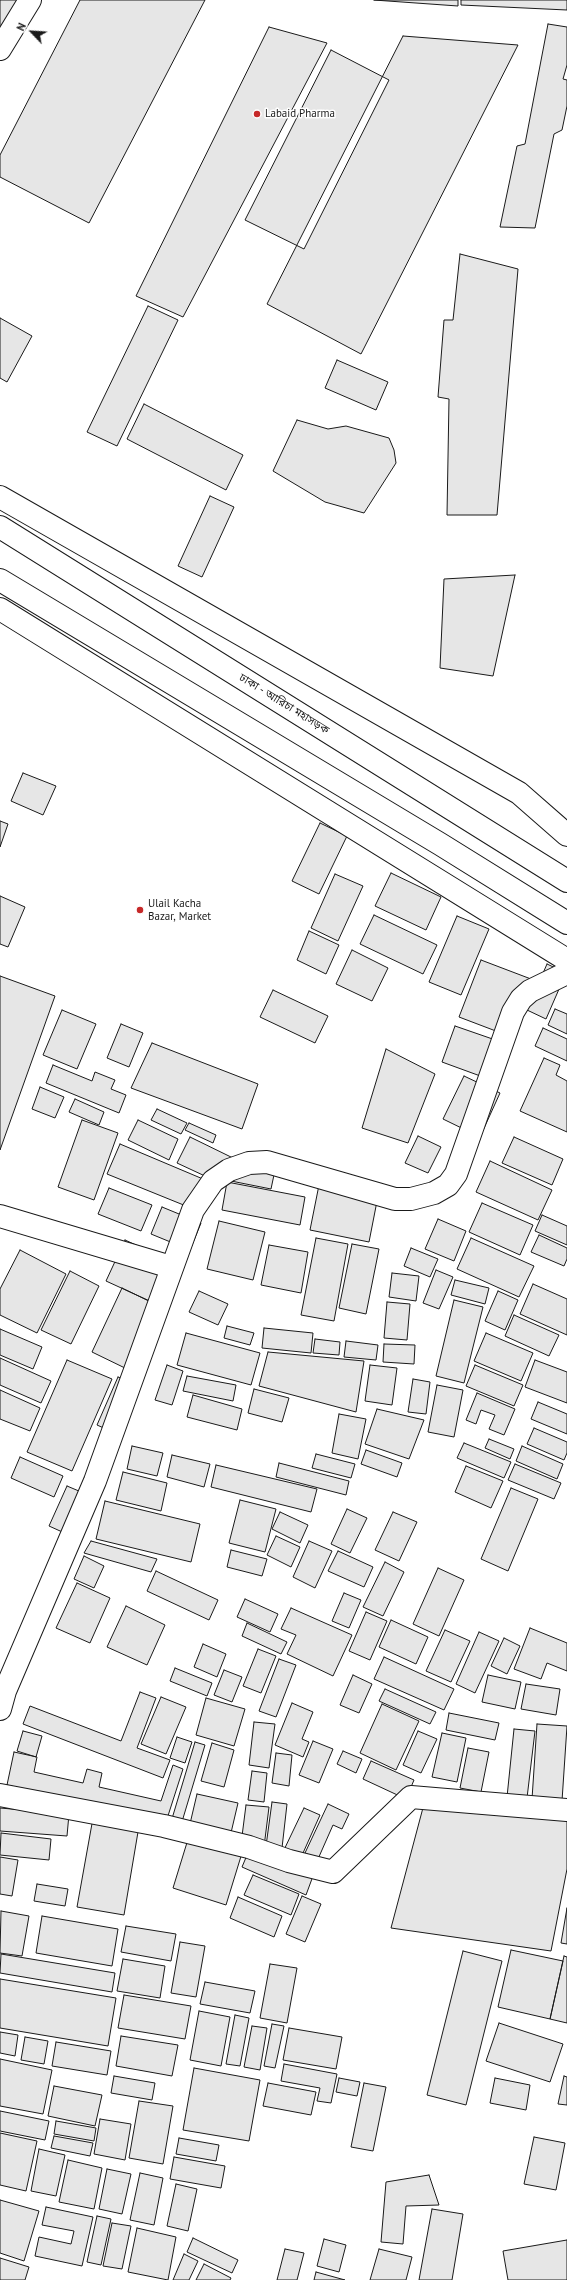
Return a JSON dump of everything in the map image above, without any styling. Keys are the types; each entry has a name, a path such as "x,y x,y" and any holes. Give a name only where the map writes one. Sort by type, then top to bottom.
{"main road":[{"path":"0,49 30,0"},
{"path":"0,497 519,793 567,835"},
{"name":"ঢাকা - আরিচা মহাসড়ক","path":"0,527 567,881"},
{"path":"0,580 440,844 567,923"},
{"path":"0,609 567,960"},
{"path":"0,1709 5,1691 95,1481 171,1267 193,1210 212,1181 229,1170 250,1163 267,1162 395,1199 423,1198 448,1185 456,1174 513,1012 521,999 530,991 567,974"},
{"path":"0,1216 171,1267"},
{"path":"0,1795 164,1826 249,1847 289,1861 333,1872 411,1797 567,1810"}],"building":[{"path":"0,0 18,0 0,32"},
{"path":"80,0 205,0 89,223 0,177 0,155"},
{"path":"374,0 458,0 458,6"},
{"path":"461,0 567,0 567,10 461,5"},
{"path":"548,24 567,27 567,65 563,79 567,80 567,106 562,130 554,134 535,228 500,227 517,146 525,144"},
{"name":"Labaid Pharma","path":"269,27 327,43 183,317 136,296"},
{"path":"403,36 518,45 361,354 267,304"},
{"path":"331,50 389,80 304,249 245,220"},
{"path":"460,254 518,269 497,515 447,515 449,399 438,397 444,320 453,320"},
{"path":"148,306 178,320 117,446 87,432"},
{"path":"0,318 32,336 7,382 0,378"},
{"path":"337,360 388,382 376,410 325,388"},
{"path":"144,404 243,455 226,490 127,439"},
{"path":"297,420 328,429 346,426 389,438 394,450 396,463 364,513 325,502 273,471"},
{"path":"210,496 234,507 202,577 178,566"},
{"path":"515,575 493,676 440,668 444,579"},
{"path":"23,773 56,786 43,815 11,801"},
{"path":"0,821 8,824 0,847"},
{"path":"320,823 347,836 319,894 292,881"},
{"path":"391,873 441,897 426,930 375,906"},
{"path":"335,874 363,886 338,941 311,928"},
{"path":"0,896 25,907 8,947 0,944"},
{"path":"374,915 437,945 423,974 360,944"},
{"path":"457,916 489,929 461,995 429,982"},
{"path":"309,931 339,945 326,974 297,960"},
{"path":"352,950 388,968 372,1001 336,984"},
{"path":"481,960 531,979 509,1036 459,1017"},
{"path":"547,964 566,973 546,1019 527,1010"},
{"path":"0,976 55,996 0,1150"},
{"path":"273,990 328,1016 315,1043 260,1017"},
{"path":"555,1009 567,1014 567,1034 548,1025"},
{"path":"62,1010 96,1024 77,1069 43,1055"},
{"path":"121,1024 143,1033 129,1067 107,1058"},
{"path":"455,1026 507,1044 494,1081 442,1062"},
{"path":"543,1028 567,1039 567,1061 535,1046"},
{"path":"152,1043 258,1084 242,1129 131,1088"},
{"path":"386,1049 435,1074 408,1143 362,1128"},
{"path":"544,1058 560,1065 556,1075 567,1081 567,1132 520,1111"},
{"path":"53,1065 92,1081 95,1072 115,1080 111,1089 126,1095 119,1113 46,1083"},
{"path":"464,1076 500,1093 480,1137 443,1119"},
{"path":"40,1087 64,1097 55,1118 32,1109"},
{"path":"75,1099 104,1112 99,1125 69,1112"},
{"path":"157,1109 187,1123 181,1134 151,1120"},
{"path":"82,1120 118,1133 94,1200 58,1187"},
{"path":"138,1120 178,1139 169,1160 128,1140"},
{"path":"189,1123 216,1135 213,1143 185,1130"},
{"path":"418,1136 441,1147 428,1173 405,1163"},
{"path":"190,1137 233,1158 220,1183 177,1163"},
{"path":"514,1137 563,1159 552,1185 502,1163"},
{"path":"120,1144 203,1179 191,1208 107,1174"},
{"path":"490,1161 552,1190 538,1220 476,1192"},
{"path":"235,1162 275,1170 271,1189 231,1181"},
{"path":"320,1180 379,1191 369,1242 310,1230"},
{"path":"227,1182 305,1197 300,1225 222,1210"},
{"path":"109,1188 152,1205 141,1231 98,1214"},
{"path":"482,1203 533,1225 520,1255 469,1232"},
{"path":"162,1207 201,1223 190,1250 151,1234"},
{"path":"542,1215 567,1226 567,1245 535,1231"},
{"path":"438,1219 466,1231 454,1261 425,1249"},
{"path":"219,1221 265,1232 253,1280 207,1269"},
{"path":"539,1235 567,1248 567,1259 564,1266 531,1252"},
{"path":"316,1238 348,1244 334,1321 301,1315"},
{"path":"471,1238 534,1266 519,1297 457,1269"},
{"path":"125,1240 184,1267 165,1308 106,1281"},
{"path":"352,1244 379,1249 366,1314 339,1308"},
{"path":"269,1245 308,1252 301,1293 261,1285"},
{"path":"411,1248 438,1259 430,1277 404,1266"},
{"path":"20,1250 66,1274 37,1333 0,1315 0,1289"},
{"path":"436,1270 453,1277 439,1309 423,1303"},
{"path":"70,1271 99,1286 71,1344 41,1330"},
{"path":"392,1273 419,1276 416,1301 389,1297"},
{"path":"455,1280 489,1288 485,1304 451,1295"},
{"path":"533,1284 567,1299 567,1335 520,1314"},
{"path":"122,1288 157,1305 127,1369 92,1352"},
{"path":"199,1291 228,1304 218,1325 189,1312"},
{"path":"498,1291 518,1300 505,1330 485,1321"},
{"path":"454,1300 483,1307 464,1383 436,1376"},
{"path":"387,1302 410,1304 407,1340 384,1338"},
{"path":"514,1315 559,1335 549,1356 505,1336"},
{"path":"227,1326 254,1333 250,1345 224,1338"},
{"path":"264,1328 313,1333 311,1353 262,1348"},
{"path":"0,1329 42,1347 33,1369 0,1355"},
{"path":"186,1333 260,1353 251,1385 177,1365"},
{"path":"486,1333 533,1353 521,1381 474,1361"},
{"path":"315,1339 340,1342 339,1355 313,1353"},
{"path":"346,1341 378,1345 376,1360 344,1357"},
{"path":"384,1344 415,1345 414,1364 383,1362"},
{"path":"268,1352 364,1361 356,1412 259,1386"},
{"path":"0,1358 51,1381 41,1403 0,1385"},
{"path":"67,1360 112,1379 72,1471 27,1452"},
{"path":"535,1360 567,1372 567,1403 525,1387"},
{"path":"167,1365 183,1371 172,1405 155,1400"},
{"path":"370,1365 397,1368 392,1405 365,1401"},
{"path":"475,1365 523,1385 514,1406 466,1386"},
{"path":"187,1376 236,1385 233,1401 183,1391"},
{"path":"118,1377 136,1385 115,1433 97,1425"},
{"path":"413,1379 430,1382 426,1414 408,1412"},
{"path":"437,1385 463,1390 454,1437 428,1432"},
{"path":"254,1389 289,1398 282,1422 248,1413"},
{"path":"0,1390 40,1408 30,1431 0,1419"},
{"path":"477,1393 515,1409 504,1435 489,1429 495,1415 481,1410 476,1424 466,1420"},
{"path":"193,1395 242,1409 237,1430 187,1417"},
{"path":"538,1402 567,1414 567,1434 531,1419"},
{"path":"377,1409 424,1420 409,1459 365,1444"},
{"path":"339,1414 366,1419 358,1459 332,1453"},
{"path":"534,1428 567,1442 567,1453 564,1460 527,1444"},
{"path":"489,1439 514,1449 510,1459 485,1448"},
{"path":"464,1443 511,1462 504,1478 457,1458"},
{"path":"132,1446 163,1453 157,1476 127,1469"},
{"path":"522,1446 563,1464 557,1479 516,1461"},
{"path":"366,1450 402,1463 397,1477 361,1464"},
{"path":"316,1454 355,1464 351,1478 312,1468"},
{"path":"172,1455 210,1464 204,1487 167,1477"},
{"path":"20,1457 63,1476 54,1497 11,1478"},
{"path":"279,1463 349,1481 346,1495 276,1477"},
{"path":"515,1464 561,1483 554,1499 508,1480"},
{"path":"216,1465 317,1489 311,1512 211,1487"},
{"path":"466,1466 503,1481 491,1508 455,1492"},
{"path":"123,1472 167,1483 161,1511 116,1500"},
{"path":"67,1486 86,1494 69,1535 49,1526"},
{"path":"511,1488 538,1499 508,1571 481,1559"},
{"path":"240,1500 276,1509 265,1552 229,1543"},
{"path":"105,1501 200,1524 191,1562 96,1539"},
{"path":"347,1509 367,1518 350,1553 331,1544"},
{"path":"280,1512 308,1525 300,1543 272,1529"},
{"path":"393,1512 417,1522 399,1561 375,1550"},
{"path":"276,1536 300,1547 291,1567 267,1555"},
{"path":"91,1541 157,1559 151,1572 84,1553"},
{"path":"309,1541 332,1551 315,1588 293,1577"},
{"path":"231,1550 267,1559 262,1576 227,1567"},
{"path":"338,1551 373,1567 364,1587 328,1571"},
{"path":"84,1556 104,1566 94,1588 74,1579"},
{"path":"385,1562 404,1572 383,1616 363,1607"},
{"path":"438,1568 464,1580 439,1636 413,1624"},
{"path":"156,1571 218,1600 209,1620 147,1591"},
{"path":"77,1583 110,1598 90,1643 56,1628"},
{"path":"344,1593 361,1600 349,1628 332,1621"},
{"path":"245,1599 278,1614 270,1632 237,1617"},
{"path":"126,1606 165,1625 147,1665 107,1647"},
{"path":"291,1608 352,1635 333,1676 287,1654 296,1635 281,1629"},
{"path":"366,1612 387,1621 370,1660 349,1651"},
{"path":"391,1620 428,1637 416,1664 379,1647"},
{"path":"247,1623 287,1642 281,1654 242,1636"},
{"path":"530,1628 567,1643 567,1671 547,1663 541,1679 514,1669"},
{"path":"445,1630 470,1641 451,1682 426,1671"},
{"path":"479,1632 499,1641 475,1693 456,1684"},
{"path":"504,1638 520,1646 507,1674 491,1666"},
{"path":"203,1644 226,1654 217,1677 194,1667"},
{"path":"258,1649 276,1656 261,1693 243,1686"},
{"path":"384,1657 454,1689 444,1710 374,1679"},
{"path":"279,1659 296,1665 276,1717 259,1711"},
{"path":"175,1668 212,1683 207,1696 170,1681"},
{"path":"224,1670 242,1677 232,1702 214,1695"},
{"path":"353,1675 372,1684 359,1713 340,1705"},
{"path":"488,1675 521,1682 515,1709 482,1702"},
{"path":"526,1684 560,1689 556,1715 521,1709"},
{"path":"385,1689 436,1712 430,1724 379,1701"},
{"path":"140,1692 156,1698 137,1748 170,1760 163,1778 23,1724 30,1706 121,1741"},
{"path":"161,1697 186,1707 166,1754 141,1744"},
{"path":"206,1698 245,1709 234,1746 196,1735"},
{"path":"292,1703 313,1712 302,1739 309,1742 303,1757 275,1745"},
{"path":"382,1704 419,1721 396,1770 360,1753"},
{"path":"449,1713 499,1723 495,1740 446,1730"},
{"path":"254,1722 275,1724 269,1768 249,1765"},
{"path":"537,1724 567,1726 562,1801 532,1799"},
{"path":"514,1729 535,1731 527,1798 507,1797"},
{"path":"23,1731 42,1736 36,1757 17,1751"},
{"path":"418,1731 437,1739 421,1773 403,1765"},
{"path":"442,1733 466,1738 457,1782 432,1777"},
{"path":"177,1737 192,1742 185,1763 170,1758"},
{"path":"313,1741 333,1749 319,1783 299,1775"},
{"path":"195,1742 205,1745 181,1825 171,1822"},
{"path":"212,1743 234,1750 224,1787 201,1781"},
{"path":"468,1748 489,1752 481,1792 460,1788"},
{"path":"343,1751 362,1759 356,1773 337,1764"},
{"path":"14,1752 37,1757 34,1772 83,1783 87,1769 102,1773 99,1787 161,1801 173,1765 183,1769 166,1822 7,1785"},
{"path":"276,1753 292,1755 289,1786 272,1783"},
{"path":"371,1761 414,1780 406,1799 363,1779"},
{"path":"252,1771 267,1773 264,1802 248,1800"},
{"path":"197,1794 238,1803 230,1837 189,1828"},
{"path":"272,1802 287,1804 282,1848 266,1846"},
{"path":"328,1804 349,1814 342,1829 333,1825 318,1859 305,1853"},
{"path":"424,1804 567,1816 567,1869 551,1951 391,1928"},
{"path":"246,1805 269,1807 264,1847 241,1844"},
{"path":"0,1808 69,1814 67,1836 0,1831"},
{"path":"304,1808 320,1815 299,1862 282,1854"},
{"path":"93,1818 139,1826 124,1915 77,1907"},
{"path":"1,1833 51,1839 49,1860 0,1855"},
{"path":"189,1836 242,1853 226,1905 173,1888"},
{"path":"250,1848 313,1876 306,1895 242,1867"},
{"path":"0,1857 18,1860 12,1896 0,1894"},
{"path":"253,1875 299,1894 291,1915 244,1895"},
{"path":"37,1884 68,1889 65,1906 34,1901"},
{"path":"302,1896 321,1904 305,1942 286,1934"},
{"path":"238,1897 282,1916 274,1937 230,1918"},
{"path":"567,1908 567,1944 561,1943"},
{"path":"1,1911 29,1916 22,1956 0,1953"},
{"path":"42,1916 118,1929 112,1966 36,1953"},
{"path":"126,1926 176,1934 171,1961 121,1952"},
{"path":"180,1942 205,1946 196,1997 171,1993"},
{"path":"511,1950 563,1961 550,2019 498,2007"},
{"path":"463,1951 502,1961 466,2105 427,2095"},
{"path":"1,1954 115,1973 112,1992 0,1973"},
{"path":"564,1956 567,1957 567,2023 550,2019"},
{"path":"123,1959 165,1966 160,1998 117,1991"},
{"path":"270,1964 297,1968 287,2023 260,2018"},
{"path":"0,1979 116,1998 108,2046 0,2028"},
{"path":"205,1982 255,1991 250,2013 200,2004"},
{"path":"124,1995 191,2006 185,2039 118,2028"},
{"path":"199,2011 230,2017 221,2066 190,2060"},
{"path":"235,2015 249,2018 240,2066 226,2064"},
{"path":"499,2023 563,2044 550,2082 486,2061"},
{"path":"272,2024 284,2026 275,2068 264,2066"},
{"path":"252,2026 267,2028 260,2070 244,2067"},
{"path":"289,2028 342,2037 336,2069 283,2060"},
{"path":"0,2032 18,2035 15,2056 0,2053"},
{"path":"121,2036 178,2045 172,2076 116,2066"},
{"path":"25,2037 48,2041 44,2064 21,2060"},
{"path":"56,2042 111,2051 107,2075 52,2066"},
{"path":"0,2059 52,2070 43,2114 0,2106"},
{"path":"284,2064 337,2074 331,2103 317,2101 320,2088 281,2081"},
{"path":"194,2068 260,2080 249,2141 183,2130"},
{"path":"114,2076 155,2083 152,2100 111,2093"},
{"path":"564,2076 567,2077 567,2105 558,2104"},
{"path":"339,2078 360,2082 357,2096 336,2092"},
{"path":"495,2078 530,2085 526,2110 490,2103"},
{"path":"268,2083 316,2092 311,2115 263,2106"},
{"path":"364,2083 386,2087 373,2151 351,2147"},
{"path":"54,2086 102,2095 95,2126 48,2116"},
{"path":"139,2101 173,2106 163,2164 129,2158"},
{"path":"0,2111 49,2121 45,2140 0,2131"},
{"path":"100,2119 131,2124 125,2160 94,2154"},
{"path":"56,2121 96,2128 94,2141 54,2134"},
{"path":"0,2133 37,2141 26,2191 0,2185"},
{"path":"54,2136 93,2143 90,2156 51,2148"},
{"path":"534,2137 565,2143 556,2190 524,2184"},
{"path":"179,2138 219,2145 216,2161 176,2154"},
{"path":"39,2149 65,2155 56,2196 31,2191"},
{"path":"174,2157 225,2166 221,2188 170,2179"},
{"path":"68,2160 102,2168 94,2209 59,2202"},
{"path":"107,2169 131,2174 122,2214 99,2209"},
{"path":"140,2173 163,2178 154,2225 130,2220"},
{"path":"429,2175 439,2205 406,2206 403,2244 381,2242 386,2182"},
{"path":"176,2184 197,2189 188,2231 167,2226"},
{"path":"0,2200 39,2211 24,2261 0,2253"},
{"path":"46,2207 93,2217 82,2266 35,2256 39,2237 71,2244 74,2231 42,2225"},
{"path":"432,2209 463,2214 452,2280 419,2280"},
{"path":"97,2216 111,2219 101,2265 87,2262"},
{"path":"112,2223 131,2226 122,2269 103,2266"},
{"path":"137,2228 176,2237 168,2280 128,2272"},
{"path":"193,2238 238,2260 232,2273 187,2252"},
{"path":"324,2239 346,2245 339,2272 317,2266"},
{"path":"567,2240 567,2280 508,2280 503,2251"},
{"path":"285,2249 304,2253 297,2280 277,2280"},
{"path":"379,2249 412,2257 406,2280 370,2280"},
{"path":"184,2254 198,2261 189,2280 173,2280"},
{"path":"0,2258 29,2267 25,2280 0,2280"},
{"path":"204,2264 231,2278 230,2280 196,2280"},
{"path":"316,2272 345,2280 314,2280"}],"place":[{"name":"Labaid Pharma","path":"257,114"},
{"name":"Ulail Kacha Bazar, Market","path":"140,910"}]}
